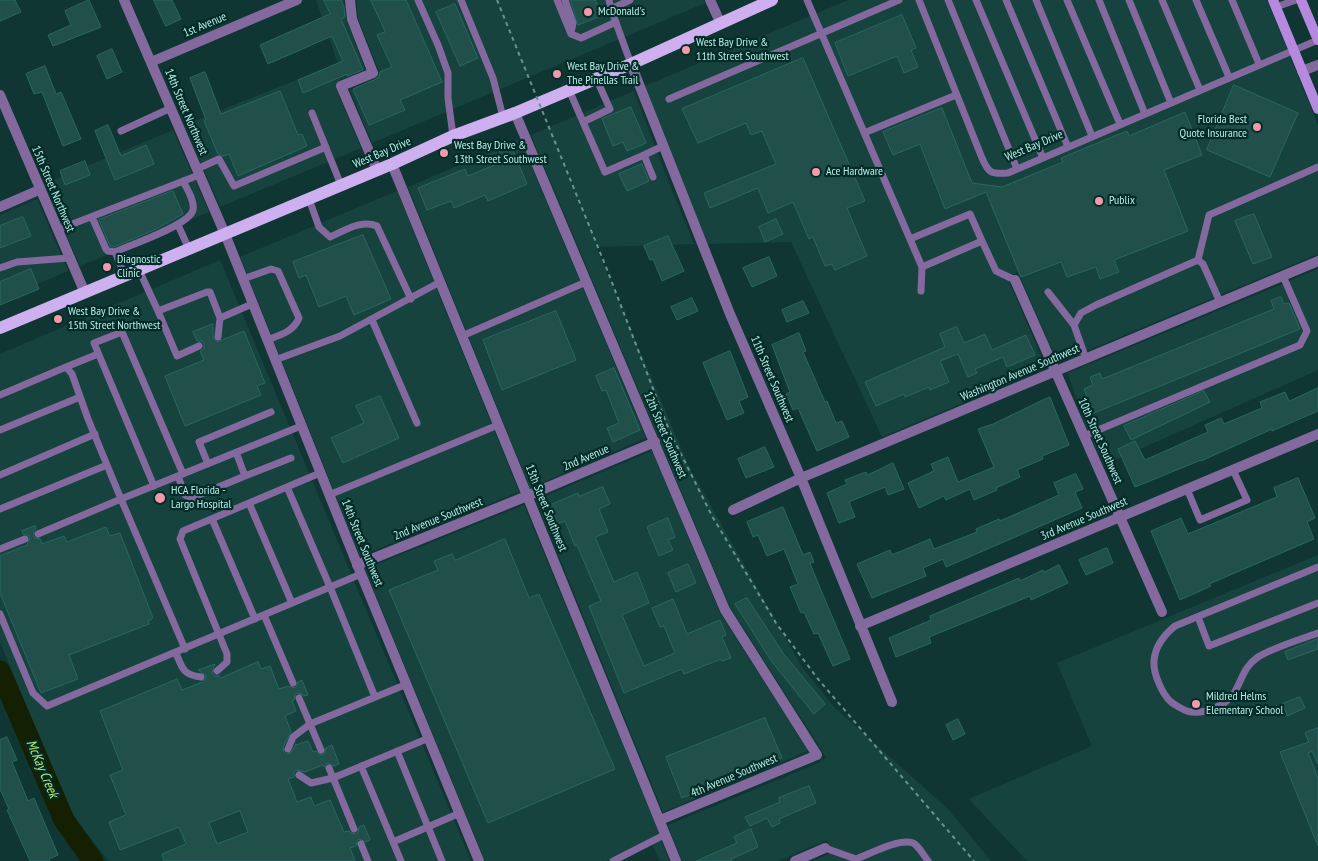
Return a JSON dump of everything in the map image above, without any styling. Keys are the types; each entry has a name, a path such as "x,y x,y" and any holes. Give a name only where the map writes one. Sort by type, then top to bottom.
{"main road":[{"name":"West Bay Drive","path":"0,328 392,164 453,136 509,115 631,64 772,0"},
{"path":"1301,0 1318,40"},
{"path":"1275,4 1318,109"}],"street":[{"name":"14th Street Northwest","path":"124,0 224,234"},
{"name":"1st Avenue","path":"151,62 297,0"},
{"path":"350,0 352,19 373,73 341,86 377,170"},
{"path":"710,0 720,22"},
{"name":"11th Street Southwest","path":"631,64 730,314 801,478 892,702"},
{"path":"1302,71 1318,65"},
{"name":"15th Street Northwest","path":"0,95 85,293"},
{"name":"12th Street Southwest","path":"509,115 586,282 725,610 817,755"},
{"name":"13th Street Southwest","path":"392,164 676,861"},
{"path":"0,207 40,190"},
{"name":"14th Street Southwest","path":"224,234 359,570 479,861"},
{"name":"Washington Avenue Southwest","path":"733,510 801,478 1318,261"},
{"name":"10th Street Southwest","path":"1015,280 1162,612"},
{"name":"3rd Avenue Southwest","path":"860,626 1318,434"},
{"name":"2nd Avenue","path":"527,496 655,442"},
{"name":"2nd Avenue Southwest","path":"359,570 527,496"},
{"name":"4th Avenue Southwest","path":"660,820 817,755"},
{"path":"795,861 825,848"}],"lane":[{"path":"418,0 448,73 448,98 453,136"},
{"path":"461,0 509,115"},
{"path":"557,0 571,34 581,38 616,22"},
{"path":"564,0 573,22 571,34"},
{"path":"609,0 631,64"},
{"path":"611,8 630,0"},
{"path":"808,0 922,268 921,291"},
{"path":"669,99 898,0"},
{"name":"West Bay Drive","path":"919,0 987,170 994,174 1008,173 1318,40"},
{"path":"948,0 1017,169"},
{"path":"976,0 1043,158"},
{"path":"1006,0 1068,147"},
{"path":"1036,0 1092,136"},
{"path":"1067,0 1120,124"},
{"path":"1099,0 1144,114"},
{"path":"1130,0 1170,103"},
{"path":"1162,0 1200,90"},
{"path":"1196,0 1230,77"},
{"path":"1232,0 1259,64"},
{"path":"1275,4 1296,0"},
{"path":"583,122 610,109 596,78"},
{"path":"569,90 605,172 663,146"},
{"path":"864,133 956,95"},
{"path":"121,131 171,108"},
{"path":"312,113 341,185"},
{"path":"57,230 183,181 219,159 234,186 326,147"},
{"path":"644,155 653,177"},
{"path":"1198,260 1209,216 1318,167"},
{"path":"92,217 106,249 115,252 188,219 194,204 183,181"},
{"path":"308,199 319,227 330,237 356,226 370,223 377,226 411,299"},
{"path":"910,239 970,214 996,271 1015,280"},
{"path":"178,225 188,249"},
{"path":"922,268 982,241"},
{"path":"115,252 125,276"},
{"path":"0,268 17,262 70,258"},
{"path":"1198,260 1203,264 1220,302"},
{"path":"1074,325 1081,313 1096,305 1198,260"},
{"path":"242,279 271,269 278,271 299,318 296,325 288,332 267,340"},
{"path":"139,270 177,356 198,346"},
{"path":"1084,436 1300,345 1307,332 1283,276"},
{"path":"275,360 340,336 440,282"},
{"path":"462,336 586,282"},
{"path":"158,311 210,292 220,318 218,338"},
{"path":"1048,292 1074,325 1086,359"},
{"path":"220,318 252,304"},
{"path":"372,320 417,423"},
{"path":"154,486 94,344 122,332 180,475 185,494 192,498 291,458"},
{"path":"0,395 98,354"},
{"path":"66,367 72,374 107,465 185,649"},
{"path":"0,430 80,397"},
{"path":"208,464 199,442 271,412"},
{"path":"329,495 498,425"},
{"path":"38,534 301,426"},
{"path":"0,475 95,434"},
{"path":"236,452 245,476"},
{"path":"0,509 107,465"},
{"path":"1187,489 1200,520 1247,500 1234,470"},
{"path":"217,671 227,662 227,654 180,539 182,531 320,473"},
{"path":"287,487 375,697"},
{"path":"249,503 292,603"},
{"path":"212,519 255,619"},
{"path":"0,549 25,539"},
{"path":"1318,567 1175,626 1160,641 1154,653 1154,664 1162,689 1169,700 1191,712 1204,711 1220,706 1231,697 1249,664 1259,656 1318,633"},
{"path":"0,614 33,694 47,706 330,587 359,570"},
{"path":"1198,617 1210,646 1318,603"},
{"path":"264,615 294,684"},
{"path":"176,653 182,668 190,676 201,677"},
{"path":"288,749 293,737 310,724 407,684"},
{"path":"299,698 321,750"},
{"path":"299,775 311,783 333,778 429,738"},
{"path":"396,752 442,861"},
{"path":"361,766 401,861"},
{"path":"329,768 354,829"},
{"path":"393,842 460,813"},
{"path":"613,861 666,834"},
{"path":"825,848 856,859 898,843 906,842 915,844 928,861"},
{"path":"360,844 368,861"}],"path":[{"path":"497,0 606,267 669,430 712,516 776,623 818,679 974,861"}],"shaded area":[{"path":"316,0 344,0 347,21 365,69 339,80 336,89 361,148 220,207 185,125 338,63"},
{"path":"356,0 703,0 705,3 372,143 350,90 375,79 379,71 358,18"},
{"path":"848,0 1267,0 1318,125 1318,254 1058,363 1018,272 1007,277 1046,368 882,437 791,242 707,244 645,86"},
{"path":"634,91 694,244 596,247 689,467 802,667 834,707 948,809 991,861 813,861 833,852 827,840 778,861 682,861 668,825 816,764 826,757 730,607 531,135"},
{"path":"173,130 209,212 80,266 44,184"},
{"path":"520,139 646,438 530,488 408,187"},
{"path":"397,191 519,492 360,556 240,257"},
{"path":"37,199 68,271 0,300 0,215"},
{"name":"HCA Florida - Largo Hospital","path":"220,260 471,861 109,861 72,815 0,642 0,354"},
{"path":"1318,269 1318,370 1104,465 1083,419 1068,373"},
{"path":"652,451 720,613 808,751 663,812 536,500"},
{"path":"524,505 669,861 660,861 651,843 606,861 485,861 365,569"},
{"name":"Mildred Helms Elementary School","path":"1318,555 1318,861 1027,861 969,799 1092,746 1057,663"}],"building":[{"path":"0,0 15,0 21,12 0,21"},
{"path":"89,0 101,27 53,46 48,35 71,25 65,11"},
{"path":"154,0 172,0 181,19 166,26"},
{"path":"324,0 341,0 345,17 341,19 363,70 347,76 347,74 303,93 298,80 343,61 332,36 268,64 260,45 330,14"},
{"path":"371,0 406,0 442,82 400,100 405,110 369,125 353,89 376,79 379,77 380,72 392,67 377,35 385,32"},
{"name":"McDonald's","path":"571,0 595,0 603,15 578,25"},
{"path":"455,4 478,58 460,66 436,12"},
{"path":"902,15 916,48 911,50 918,67 904,73 897,56 848,76 835,43"},
{"path":"112,49 122,72 107,79 97,56"},
{"name":"Ace Hardware","path":"803,58 865,201 847,208 867,256 835,270 832,264 825,266 813,237 809,239 793,202 768,213 758,188 710,208 704,193 776,164 762,131 751,135 746,123 698,143 682,109"},
{"path":"45,66 56,94 61,92 81,139 63,146 42,92 34,94 26,74"},
{"path":"205,72 221,114 280,91 298,135 302,134 307,146 238,176 229,154 223,156 218,154 204,121 206,120 190,78"},
{"path":"1234,85 1298,113 1270,177 1207,150"},
{"path":"631,107 646,143 627,151 623,142 613,146 602,119"},
{"name":"Publix","path":"942,108 972,183 1002,187 1063,162 1061,158 1127,131 1129,136 1185,112 1202,155 1164,170 1188,231 1114,260 1119,272 1100,279 1096,267 1067,277 1061,262 1021,277 986,192 945,209 920,144 893,155 883,132"},
{"path":"108,125 121,156 146,145 154,164 115,180 95,131"},
{"path":"510,143 527,184 488,201 485,195 454,208 451,201 427,210 418,188 465,169 468,176 504,161 498,148"},
{"path":"85,161 90,175 65,185 60,171"},
{"path":"642,164 649,181 627,191 619,174"},
{"path":"173,191 183,214 156,229 114,247 110,246 99,220"},
{"path":"1254,214 1272,257 1253,264 1235,221"},
{"path":"23,217 31,236 0,248 0,226"},
{"path":"776,219 783,234 765,242 759,227"},
{"path":"363,235 391,299 354,315 346,296 319,307 306,275 299,278 293,262"},
{"path":"668,236 684,271 662,281 653,259 650,260 644,246"},
{"path":"769,257 777,276 752,287 743,268"},
{"path":"31,269 39,289 0,305 0,282"},
{"path":"1281,297 1284,304 1289,303 1300,329 1094,413 1084,389 1093,385 1090,377 1100,373 1102,379 1274,309 1271,301"},
{"path":"692,298 698,311 677,320 671,307"},
{"path":"803,301 809,313 787,322 782,310"},
{"path":"556,311 576,360 502,390 483,340"},
{"path":"213,324 213,339 217,342 244,331 265,383 257,386 261,395 185,426 165,376 204,360 200,351 204,349 204,344 202,341 197,341 193,332"},
{"path":"957,327 964,343 985,334 992,350 1026,335 1035,355 1007,367 1003,357 975,369 977,373 968,377 958,354 940,361 949,382 930,390 929,387 905,397 904,394 876,406 865,382 945,347 940,334"},
{"path":"799,333 806,351 803,352 825,402 827,401 836,423 842,421 849,437 817,451 798,408 793,410 786,394 790,392 772,345"},
{"path":"730,351 748,397 739,401 744,413 727,420 703,363"},
{"path":"614,368 640,430 613,442 607,428 619,423 606,390 602,391 596,376"},
{"path":"1318,388 1318,411 1135,487 1118,449 1135,441 1145,460 1208,432 1205,425 1221,418 1224,424 1262,408 1260,402 1285,392 1289,401"},
{"path":"1204,391 1210,402 1131,440 1124,426"},
{"path":"380,396 399,438 343,463 331,438 364,423 356,406"},
{"path":"1050,397 1069,445 1042,456 1043,459 1017,470 1020,477 974,500 970,489 946,500 944,496 919,508 908,483 934,471 931,464 948,457 958,482 994,467 978,429 993,424"},
{"path":"765,447 774,467 746,478 738,459"},
{"path":"893,463 904,489 888,495 885,487 849,502 855,517 839,523 827,493 847,484 845,480 866,472 867,475"},
{"path":"1076,474 1083,489 1075,492 1082,508 946,567 943,559 923,568 926,576 872,598 857,564 890,550 892,555 930,539 934,549 977,532 976,529 999,519 1000,521 1059,495 1054,483"},
{"path":"1298,478 1315,518 1307,522 1314,539 1209,584 1211,586 1180,600 1151,531 1181,518 1188,534 1277,497 1274,488"},
{"path":"603,487 610,504 599,509 608,532 595,537 614,582 637,572 649,603 622,615 644,666 675,653 664,626 660,627 652,608 673,599 687,634 720,620 726,635 722,637 731,658 722,661 721,659 684,674 682,669 624,693 589,606 601,601 565,521 558,524 550,505 578,493 579,496"},
{"path":"783,507 803,555 810,552 814,562 810,563 850,659 833,666 818,633 814,634 804,612 801,613 790,587 798,584 784,549 767,556 758,535 753,537 747,522"},
{"path":"668,518 675,537 668,540 673,550 659,556 647,527"},
{"path":"35,526 36,529 33,536 40,539 42,544 64,536 67,542 106,527 110,536 120,533 153,618 148,621 149,624 69,655 78,679 41,693 0,593 0,556 27,545 30,538 28,535 23,534 22,531"},
{"path":"505,539 529,598 539,594 615,769 488,823 389,590 438,570 434,561 452,554 455,560"},
{"path":"1107,548 1113,563 1086,575 1079,560"},
{"path":"688,564 696,583 676,592 668,573"},
{"path":"1059,565 1068,583 1031,600 1030,596 929,637 931,643 896,657 889,638 931,620 930,616 1019,578 1020,581"},
{"path":"747,598 783,653 825,704 814,714 772,662 735,604"},
{"path":"1318,639 1318,649 1288,660 1285,652"},
{"path":"258,662 261,669 270,666 279,689 288,686 295,688 298,682 302,680 308,695 295,694 292,701 296,711 285,716 291,732 283,747 284,752 286,754 291,753 296,744 308,741 313,752 316,751 321,755 325,753 326,748 332,745 339,764 334,766 327,763 324,767 323,765 305,772 297,770 294,772 294,777 288,779 297,802 311,797 314,806 330,800 344,832 349,831 356,834 359,827 364,825 370,840 366,842 359,839 356,846 350,848 355,861 164,861 162,854 186,844 179,827 120,850 109,822 126,815 110,775 123,770 100,711 177,679 182,690 203,682 206,675 198,670 215,664 212,673 220,678","holes":["240,811 248,832 217,844 209,823"]},
{"path":"1300,697 1305,708 1287,716 1283,704"},
{"path":"765,718 782,758 682,798 666,757"},
{"path":"958,719 965,734 953,740 946,725"},
{"path":"1318,728 1318,764 1312,751 1308,753 1318,778 1318,846 1280,752 1309,742 1305,733"},
{"path":"7,737 17,760 12,762 28,801 34,798 58,855 49,859 50,861 30,861 7,810 9,809 0,789 0,740"},
{"path":"809,786 816,803 779,819 780,823 772,827 767,818 750,826 745,817 780,802 779,798"},
{"path":"751,829 758,847 731,859 732,861 696,861 737,843 734,837"}],"waterway":[{"name":"McKay Creek","path":"0,671 64,820 93,861"}],"place":[{"name":"McDonald's","path":"588,12"},
{"name":"West Bay Drive & 11th Street Southwest","path":"686,50"},
{"name":"West Bay Drive & The Pinellas Trail","path":"557,74"},
{"name":"Florida Best Quote Insurance","path":"1257,127"},
{"name":"West Bay Drive & 13th Street Southwest","path":"444,153"},
{"name":"Ace Hardware","path":"816,172"},
{"name":"Publix","path":"1099,201"},
{"name":"Diagnostic Clinic","path":"107,267"},
{"name":"West Bay Drive & 15th Street Northwest","path":"58,319"},
{"name":"HCA Florida - Largo Hospital","path":"160,498"},
{"name":"Mildred Helms Elementary School","path":"1196,704"}]}
